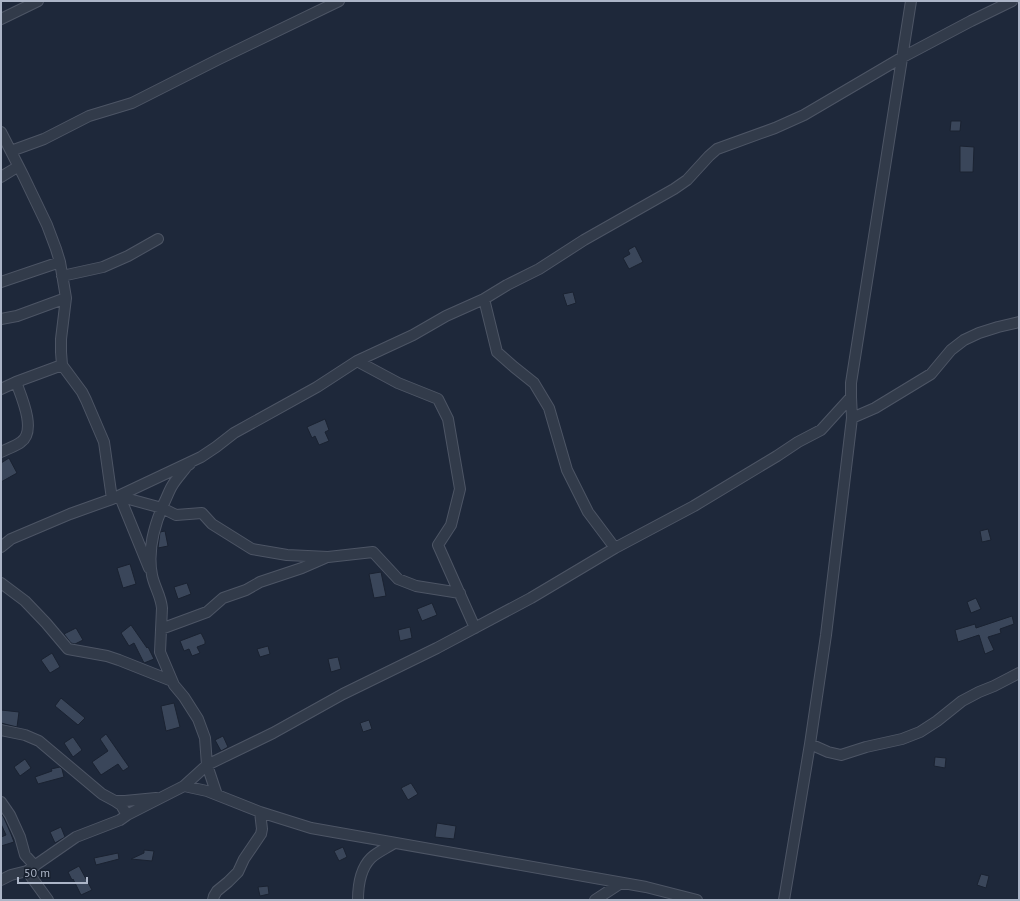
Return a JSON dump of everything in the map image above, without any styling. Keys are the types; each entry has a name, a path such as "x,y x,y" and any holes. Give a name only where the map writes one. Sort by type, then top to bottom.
{"street":[{"path":"1,19 38,1"},
{"path":"11,151 44,139 89,116 132,103 339,1"},
{"path":"784,900 810,744 826,635 852,418 851,383 911,1"},
{"path":"1,547 11,539 70,514 117,498 201,457 234,433 317,387 357,361 413,335 446,316 484,299 507,285 540,269 584,240 674,189 687,180 717,149 775,128 804,115 902,58 1012,1"},
{"path":"1,132 20,167 47,224 60,262 66,298 61,339 62,365 84,396 104,442 117,498 152,576 161,601 162,615 160,652 176,688 198,718 205,738 207,765 217,795"},
{"path":"1,177 20,167"},
{"path":"62,276 103,267 128,256 158,239"},
{"path":"1,282 60,262"},
{"path":"1,320 17,316 66,298"},
{"path":"484,299 498,352 514,368 534,383 549,408 567,470 588,512 615,548"},
{"path":"852,418 875,408 931,374 951,350 964,340 979,333 1019,322"},
{"path":"357,361 398,383 438,399 448,419 460,489 451,525 438,545 475,628"},
{"path":"1,389 62,365"},
{"path":"1,452 21,442 26,437 28,430 28,416 16,382"},
{"path":"1,880 31,869 76,837 120,820 184,786 207,765 273,733 343,694 475,628 531,598 615,548 694,506 798,442 821,430 851,397"},
{"path":"152,576 151,549 154,530 172,485 192,461"},
{"path":"117,498 162,508 176,515 202,513 212,524 252,549 287,555 328,557 373,552 398,579 416,586 460,593"},
{"path":"161,630 207,612 223,598 246,590 260,582 302,568 328,557"},
{"path":"1,583 26,601 68,649 113,658 172,681"},
{"path":"810,744 828,752 841,755 866,747 902,739 920,732 937,721 962,701 1019,673"},
{"path":"1,730 25,735 39,741 102,794 115,800 124,801 163,797"},
{"path":"184,786 201,789 237,804 310,828 646,887 697,900"},
{"path":"115,800 123,808 127,815"},
{"path":"1,802 10,815 20,837 31,869 48,900"},
{"path":"214,900 214,896 217,891 238,872 244,859 261,834 262,828 260,812"},
{"path":"358,900 361,877 366,864 372,857 394,843"},
{"path":"595,900 621,883"}],"building":[{"path":"951,121 961,121 960,131 950,131"},
{"path":"960,146 974,147 973,172 960,172"},
{"path":"635,246 643,262 629,269 623,258 630,254 628,250"},
{"path":"573,292 576,303 567,306 563,294"},
{"path":"325,419 329,430 325,432 329,441 319,445 315,436 312,438 307,427"},
{"path":"9,458 17,473 1,482 1,463"},
{"path":"988,529 991,540 982,542 980,531"},
{"path":"165,531 168,546 158,548 160,532"},
{"path":"130,564 136,584 123,588 117,568"},
{"path":"381,572 386,596 374,598 369,574"},
{"path":"187,583 191,594 178,599 174,587"},
{"path":"976,598 981,609 971,613 967,602"},
{"path":"432,603 437,615 422,621 417,609"},
{"path":"1012,616 1014,624 1000,629 1001,633 988,637 994,650 985,654 979,635 958,642 955,630 975,624 976,628"},
{"path":"131,625 147,648 148,647 154,659 144,663 134,643 129,646 121,633"},
{"path":"410,627 412,638 400,641 398,630"},
{"path":"76,628 83,640 75,644 71,643 64,634"},
{"path":"201,633 205,644 197,647 200,653 192,656 189,649 184,651 180,641"},
{"path":"268,646 270,654 260,657 257,649"},
{"path":"52,653 60,667 50,673 41,660"},
{"path":"338,657 341,669 331,672 328,659"},
{"path":"61,698 85,718 78,725 55,706"},
{"path":"174,703 180,727 166,731 161,706"},
{"path":"1,710 19,712 17,727 1,723"},
{"path":"369,720 372,729 363,732 360,723"},
{"path":"106,734 129,767 123,771 118,764 101,775 92,762 108,751 100,739"},
{"path":"223,736 228,747 221,751 215,740"},
{"path":"73,737 82,750 73,757 64,743"},
{"path":"935,757 946,758 945,768 934,766"},
{"path":"25,759 31,768 20,776 14,767"},
{"path":"60,767 64,777 38,784 35,777 52,771 51,769"},
{"path":"411,783 418,794 408,800 401,788"},
{"path":"1,813 14,842 1,846 1,837 6,835 1,824"},
{"path":"437,823 456,826 454,839 435,837"},
{"path":"61,827 65,837 55,843 50,832"},
{"path":"343,847 347,857 339,861 334,851"},
{"path":"144,850 154,851 152,861 131,859 144,853"},
{"path":"118,853 119,859 96,865 94,858"},
{"path":"79,866 92,890 81,895 68,872"},
{"path":"981,874 989,876 986,888 977,885"},
{"path":"268,886 269,894 260,896 258,887"}]}
